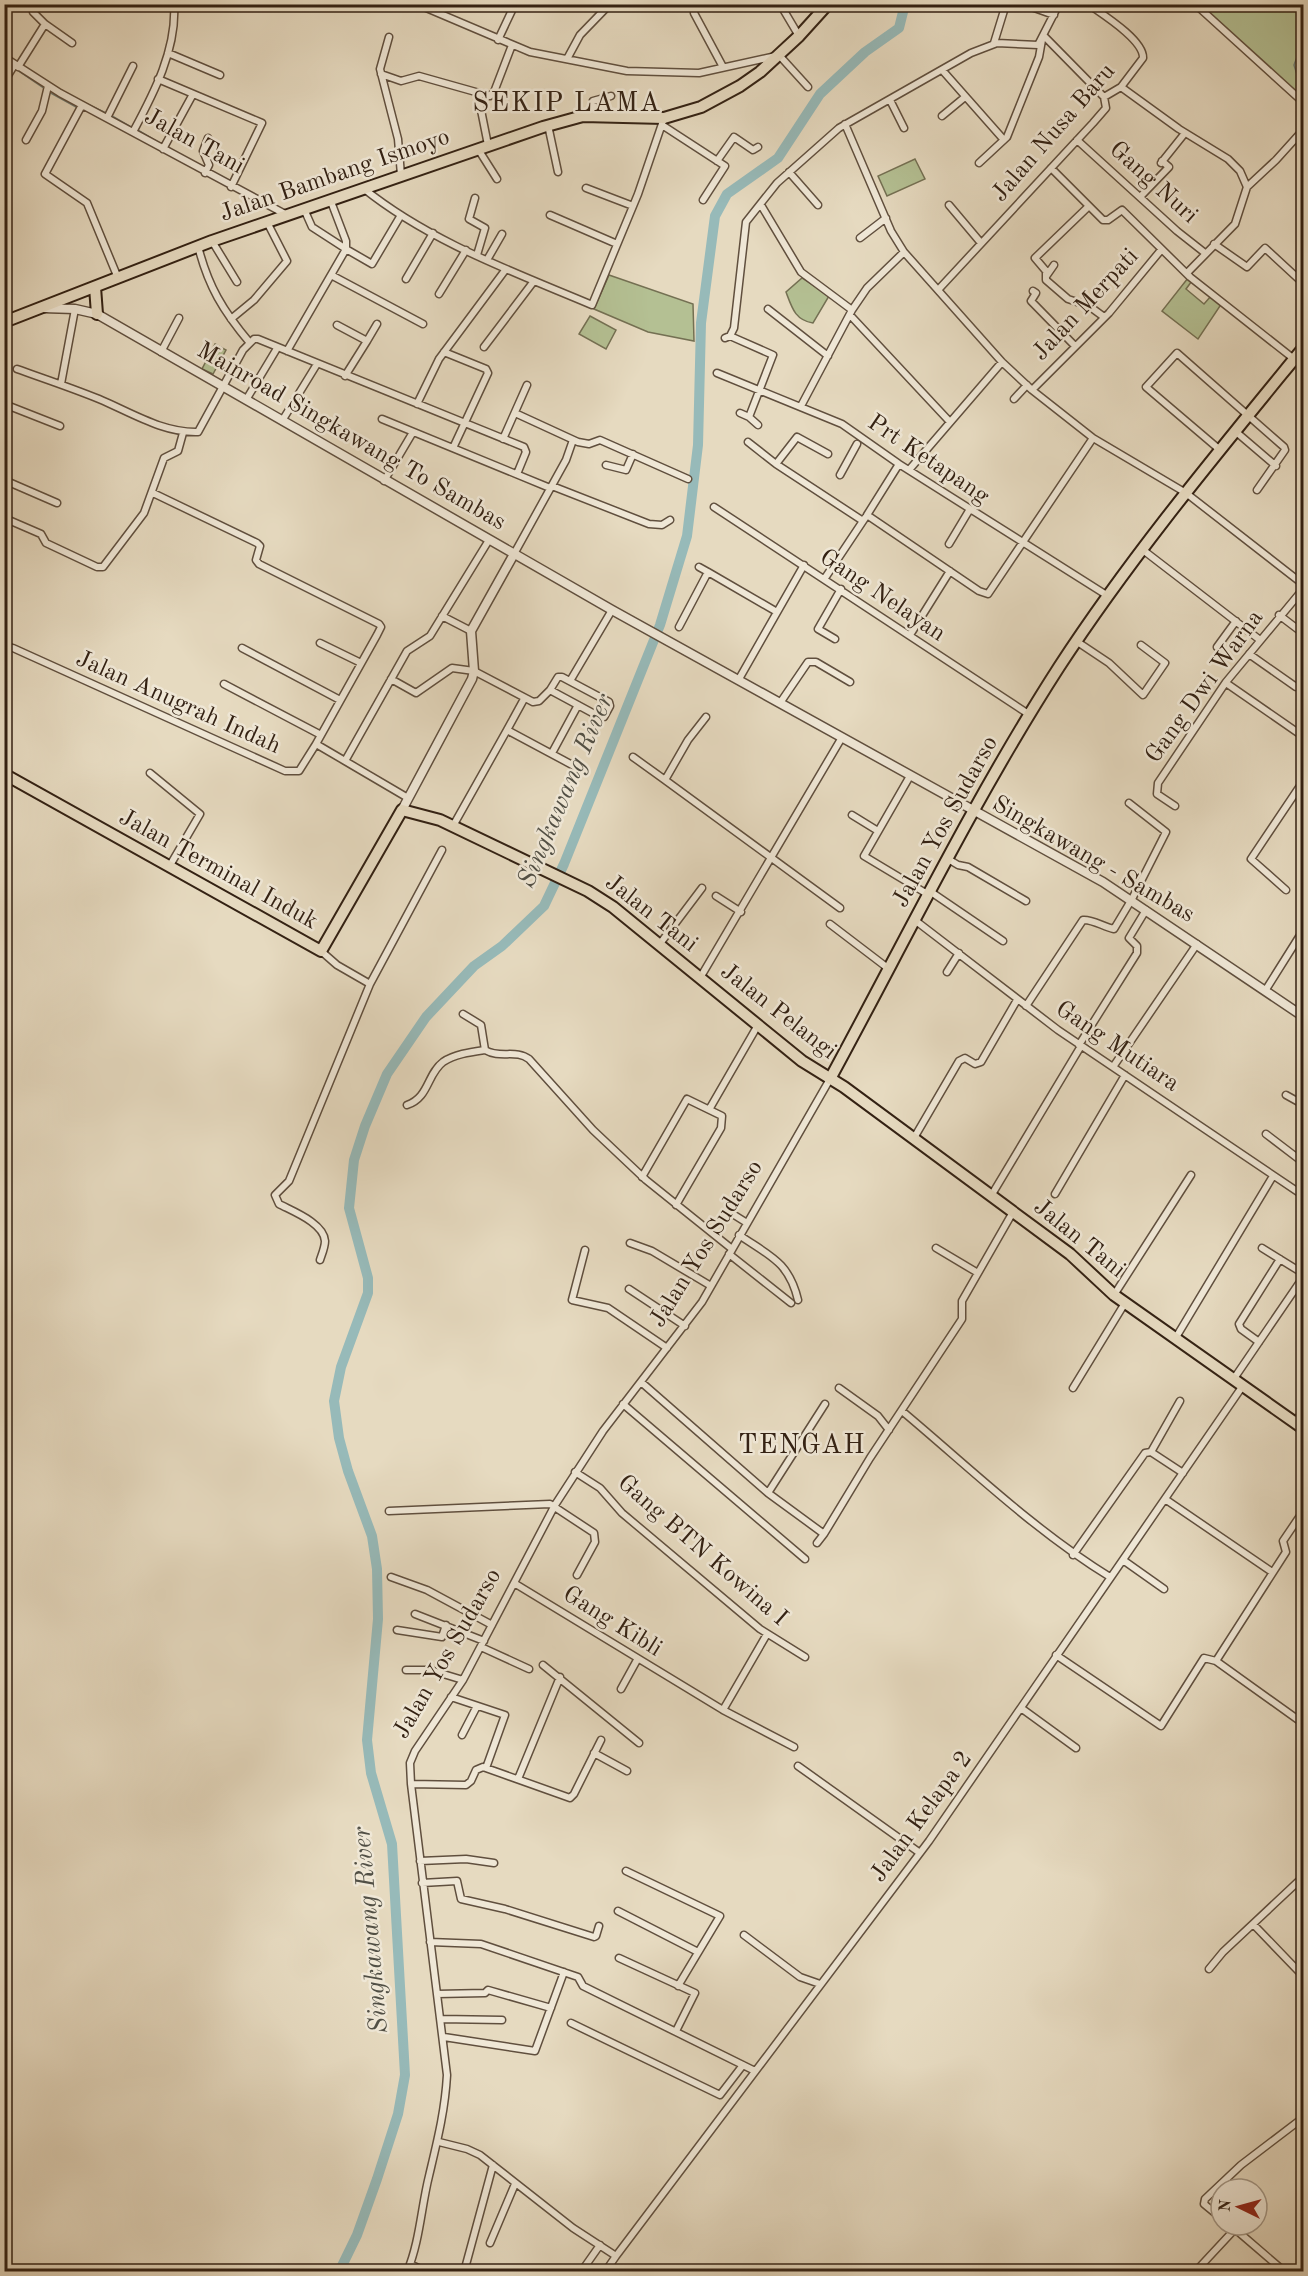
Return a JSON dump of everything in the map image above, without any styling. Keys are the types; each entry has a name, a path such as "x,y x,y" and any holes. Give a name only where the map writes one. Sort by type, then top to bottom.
{"main road":[{"name":"Jalan Bambang Ismoyo","path":"39,308 282,213 363,188 400,171 485,142 570,119 594,109 663,122 701,107 740,86 760,72 799,36 828,4"},
{"path":"95,287 97,314"},
{"name":"Mainroad Singkawang To Sambas","path":"4,322 39,308"},
{"name":"Jalan Yos Sudarso","path":"830,1079 973,812 1076,641 1186,493 1304,347"},
{"name":"Jalan Terminal Induk","path":"4,774 321,951 402,810"},
{"name":"Jalan Tani","path":"402,810 429,815 600,898 700,979"},
{"name":"Jalan Pelangi","path":"700,979 802,1062 830,1079"},
{"name":"Jalan Tani","path":"830,1079 914,1138 1070,1254 1114,1295 1299,1426"}],"street":[{"path":"135,129 168,53 175,27 174,4"},
{"path":"417,4 498,40 567,59 636,72 693,73 775,58 790,67 808,87"},
{"path":"498,40 515,4"},
{"path":"567,59 580,35 610,4"},
{"path":"693,4 696,16 723,67"},
{"path":"780,4 799,36"},
{"path":"994,44 1006,4"},
{"path":"1023,4 1054,15"},
{"path":"749,417 773,355 727,337 735,322 745,224 769,192 845,124 943,71 971,53 994,44 1038,45 1059,4"},
{"name":"Jalan Nusa Baru","path":"938,290 1106,108 1104,97 1121,87 1144,54 1125,32 1088,4"},
{"path":"1196,4 1304,103"},
{"path":"33,12 45,24 72,43"},
{"path":"4,82 45,24"},
{"path":"389,37 381,63 381,74 398,140 400,171"},
{"path":"1043,38 1104,97"},
{"path":"979,163 1004,140 1016,117 1039,57 1043,38"},
{"path":"381,74 401,81 419,76 478,95 493,94 512,45"},
{"path":"168,53 220,75"},
{"name":"Jalan Tani","path":"4,57 81,107 135,129 231,187 282,213"},
{"path":"107,118 133,66"},
{"path":"943,71 1004,140"},
{"path":"158,79 262,123 231,187"},
{"path":"26,140 42,111 48,86"},
{"path":"1121,87 1236,166 1247,187"},
{"path":"165,146 193,94"},
{"path":"478,95 485,142 497,179"},
{"path":"594,109 611,96"},
{"path":"942,116 965,97"},
{"path":"891,100 904,128"},
{"path":"81,107 45,174 87,203 118,278"},
{"path":"363,188 401,215 466,250 592,304 633,206 663,122 717,161 724,169 703,200"},
{"path":"845,124 886,218 904,252 1002,362 1093,438 1186,493 1304,587"},
{"path":"548,125 558,172"},
{"path":"1187,273 1237,220 1247,187 1304,129"},
{"path":"1140,197 1168,167 1161,162 1185,133"},
{"path":"717,161 734,137 751,149 758,147"},
{"path":"207,171 208,161 203,152 208,138"},
{"name":"Gang Nuri","path":"1077,140 1205,253"},
{"path":"1051,168 1105,220 1122,210 1161,250"},
{"path":"789,172 818,205"},
{"path":"586,188 633,206"},
{"path":"475,198 469,219 485,228 477,255"},
{"path":"286,351 346,249 346,241 330,199"},
{"path":"761,205 801,272 851,312 950,422"},
{"path":"949,205 981,243"},
{"path":"1045,278 1047,271 1035,258 1089,206"},
{"path":"303,208 312,227 373,264 401,215"},
{"path":"550,215 617,244"},
{"path":"860,238 886,218"},
{"path":"231,319 254,300 286,261 266,221"},
{"path":"406,279 433,233"},
{"path":"487,260 502,234"},
{"path":"212,241 237,282"},
{"path":"1214,244 1247,267 1264,248 1304,284"},
{"path":"198,246 207,279 231,319 250,342"},
{"path":"439,294 466,250"},
{"name":"Jalan Merpati","path":"1014,399 1104,318 1161,250 1294,359"},
{"path":"801,406 851,312 867,288 904,252"},
{"path":"1045,278 1054,265"},
{"path":"417,404 444,352 506,269"},
{"path":"332,275 423,324"},
{"path":"1045,278 1068,299 1089,306 1104,318"},
{"path":"484,347 534,281"},
{"path":"1033,291 1036,293 1031,302 1075,346"},
{"name":"Mainroad Singkawang To Sambas","path":"39,308 75,309 97,314 384,481 668,641"},
{"path":"61,384 75,309"},
{"path":"768,309 828,356"},
{"path":"161,352 179,318"},
{"path":"345,376 377,324"},
{"path":"337,325 367,341"},
{"path":"17,369 61,384 162,427 183,432 198,432 236,360 250,342 258,339 526,448 517,474"},
{"path":"246,400 276,350"},
{"path":"444,352 488,371 453,448"},
{"path":"1220,450 1146,387 1177,353 1286,450 1257,490"},
{"path":"909,470 1002,362"},
{"path":"282,422 317,364"},
{"name":"Prt Ketapang","path":"717,374 842,424 860,440 1108,597"},
{"path":"503,439 527,385"},
{"path":"4,404 60,426"},
{"path":"515,413 573,440 589,444 600,440 688,479"},
{"path":"740,413 758,425"},
{"path":"382,419 649,524 662,525 670,520"},
{"path":"1235,431 1276,465"},
{"path":"4,518 41,534 46,543 101,567 144,513 164,458 178,451 183,432"},
{"path":"384,481 413,432"},
{"path":"776,464 797,437 828,454"},
{"path":"748,442 776,464 988,594 1024,544 1093,438"},
{"path":"474,671 471,631 551,487 573,440"},
{"path":"840,475 860,440"},
{"path":"606,465 626,470 633,454"},
{"path":"825,579 899,464"},
{"path":"4,480 57,503"},
{"path":"153,493 260,544 256,560 259,564 377,622 380,629 316,744 408,798"},
{"name":"Gang Nelayan","path":"714,507 1030,715"},
{"path":"949,544 970,509"},
{"path":"345,761 407,651 430,636 489,540"},
{"path":"1143,550 1260,640"},
{"path":"739,679 804,565"},
{"path":"699,567 777,612"},
{"path":"910,635 950,572"},
{"path":"679,627 708,573"},
{"name":"Gang Dwi Warna","path":"1176,806 1157,794 1156,788 1226,683 1304,587"},
{"path":"835,639 818,629 840,589"},
{"path":"570,681 612,610"},
{"path":"442,615 471,631"},
{"path":"1279,615 1304,634"},
{"path":"1216,646 1236,621"},
{"name":"Singkawang - Sambas","path":"668,641 1132,899 1304,1017"},
{"path":"1076,641 1108,663 1143,695 1165,663 1141,645"},
{"path":"320,644 361,663"},
{"name":"Jalan Anugrah Indah","path":"9,646 285,771 296,772 301,769 316,744"},
{"path":"242,648 340,700"},
{"path":"1249,654 1296,687"},
{"path":"780,703 808,662 816,662 850,682"},
{"path":"391,679 416,693 452,668 474,671 524,699 537,702 550,690 558,678 570,681 610,703 603,718 550,690"},
{"name":"Jalan Terminal Induk","path":"402,810 456,712 474,671"},
{"path":"1226,683 1303,735"},
{"path":"224,684 321,735"},
{"path":"453,826 524,699"},
{"path":"552,753 578,705"},
{"path":"665,780 690,737 706,717"},
{"path":"507,730 576,767"},
{"path":"700,979 841,739"},
{"path":"633,757 840,908"},
{"path":"150,773 200,814 169,867"},
{"path":"910,776 864,856 930,894 1003,941"},
{"path":"1286,890 1251,859 1304,780"},
{"path":"1026,1006 1083,920 1114,929 1166,832 1129,803"},
{"path":"852,815 878,831"},
{"path":"320,1260 325,1242 319,1229 276,1202 276,1192 290,1178 370,984 442,850"},
{"path":"948,859 958,865 968,867 1026,902"},
{"path":"658,946 702,888"},
{"path":"716,896 741,912"},
{"path":"991,1196 1137,953 1137,946 1128,938 1146,910"},
{"name":"Gang Mutiara","path":"916,921 1080,1045 1304,1196"},
{"path":"830,924 890,969"},
{"path":"1265,991 1304,929"},
{"path":"1113,1067 1197,944"},
{"path":"321,951 337,965 370,984"},
{"path":"947,972 959,953"},
{"path":"914,1138 959,1061 965,1058 975,1064 981,1062 1017,999"},
{"path":"463,1014 481,1026 485,1050"},
{"path":"710,1108 758,1025"},
{"path":"407,1105 421,1096 441,1063 458,1056 485,1050 496,1055 523,1055 593,1130 642,1177 791,1303"},
{"path":"1055,1194 1125,1075"},
{"name":"Jalan Yos Sudarso","path":"407,2271 439,2142 446,2100 444,2037 422,1883 411,1784 412,1758 463,1680 555,1505 575,1472 623,1404 685,1326 711,1286 830,1079"},
{"path":"1286,1095 1304,1105"},
{"path":"642,1177 685,1101 690,1099 722,1116 722,1125 676,1205"},
{"path":"1266,1134 1304,1163"},
{"path":"1114,1295 1191,1175"},
{"path":"1174,1339 1273,1176"},
{"path":"817,1543 963,1317 962,1301 1013,1212"},
{"path":"731,1213 747,1223"},
{"path":"740,1235 786,1270 793,1278 798,1300"},
{"path":"630,1243 672,1262 711,1286"},
{"path":"936,1248 978,1273"},
{"path":"1262,1248 1304,1275"},
{"path":"585,1250 572,1300 614,1310 667,1348"},
{"path":"1259,1342 1240,1329 1239,1324 1280,1259"},
{"name":"Jalan Kelapa 2","path":"605,2271 611,2253 645,2219 748,2067 820,1984 920,1853 1022,1708 1056,1655 1183,1473 1238,1384 1259,1342 1304,1275"},
{"path":"629,1289 685,1326"},
{"path":"1073,1388 1125,1303"},
{"path":"641,1382 768,1493 824,1534"},
{"path":"839,1388 878,1416 889,1430"},
{"path":"1073,1555 1142,1456 1151,1452 1180,1401"},
{"path":"623,1404 805,1559"},
{"path":"768,1493 825,1404"},
{"path":"1299,1426 1304,1409"},
{"path":"902,1411 1073,1555 1110,1577"},
{"path":"1151,1452 1183,1473"},
{"name":"Gang BTN Kowina I","path":"575,1472 600,1488 622,1513 767,1634 806,1657"},
{"path":"1165,1499 1272,1572"},
{"path":"388,1511 555,1505 594,1533 596,1537 577,1575"},
{"path":"1216,1661 1286,1552 1283,1540 1301,1518 1304,1510"},
{"path":"1123,1560 1164,1589"},
{"path":"391,1577 427,1590 492,1625"},
{"name":"Gang Kibli","path":"514,1583 637,1660 723,1710 794,1747"},
{"path":"415,1614 447,1625 529,1669"},
{"path":"397,1630 442,1637 447,1625"},
{"path":"723,1710 767,1634"},
{"path":"1056,1655 1161,1726 1204,1659 1216,1661 1304,1724"},
{"path":"621,1689 637,1660"},
{"path":"543,1665 639,1743"},
{"path":"406,1670 430,1670 463,1680"},
{"path":"518,1779 560,1677"},
{"path":"451,1697 506,1717 486,1768"},
{"path":"462,1736 477,1706"},
{"path":"1022,1708 1076,1748"},
{"path":"411,1784 466,1785 471,1781 476,1770 486,1768 570,1798 601,1740"},
{"path":"594,1753 627,1771"},
{"path":"798,1766 920,1853"},
{"path":"420,1861 466,1859 494,1863"},
{"path":"626,1871 720,1916 678,1986"},
{"path":"1209,1969 1304,1876"},
{"path":"422,1883 457,1881 461,1899 505,1909 594,1937 599,1926"},
{"path":"618,1911 698,1952"},
{"path":"1253,1924 1304,1977"},
{"path":"744,1935 800,1977 820,1984"},
{"path":"430,1942 481,1944 578,1977 583,1986 748,2067 720,2095 571,2023"},
{"path":"619,1958 695,1993 676,2031"},
{"path":"444,2037 532,2052 537,2047 564,1972"},
{"path":"437,1994 485,1993 488,1990 551,2008"},
{"path":"441,2019 502,2020"},
{"path":"1228,2177 1304,2117"},
{"path":"439,2142 467,2149 493,2165 515,2184 611,2253"},
{"path":"464,2271 493,2165"},
{"path":"490,2243 503,2206 515,2184"},
{"path":"1209,2194 1204,2199 1204,2204 1209,2208"},
{"path":"1195,2271 1224,2237"},
{"path":"1244,2237 1285,2271"},
{"path":"581,2271 600,2245"},
{"path":"410,2264 428,2271"}],"green space":[{"path":"1201,5 1303,5 1303,99"},
{"path":"915,159 925,179 887,196 878,176"},
{"path":"609,275 693,304 694,341 648,332 594,309"},
{"path":"802,278 829,296 813,323 798,316 786,292"},
{"path":"1188,278 1192,281 1186,289 1204,304 1211,296 1222,303 1198,339 1162,311"},
{"path":"590,316 616,330 606,349 579,334"},
{"path":"215,344 226,350 213,374 202,369"}],"waterway":[{"name":"Singkawang River","path":"339,2272 357,2235 377,2179 398,2114 405,2075 392,1844 371,1773 367,1740 378,1619 377,1569 372,1536 348,1471 339,1438 334,1401 341,1367 368,1293 368,1278 349,1208 354,1160 365,1126 387,1074 426,1017 474,966 502,946 544,906 564,864 660,625 687,536 698,445 701,323 715,216 727,194 778,158 820,94 865,52 899,28 905,4"},
{"path":"1300,49 1294,65 1299,81 1304,84"},
{"path":"17,70 45,89"},
{"path":"49,92 78,108"},
{"path":"83,102 108,114"},
{"path":"112,116 131,127"},
{"path":"136,129 163,145"},
{"path":"167,147 176,152"}],"district":[{"name":"SEKIP LAMA","path":"567,103"},
{"name":"TENGAH","path":"802,1445"}]}
